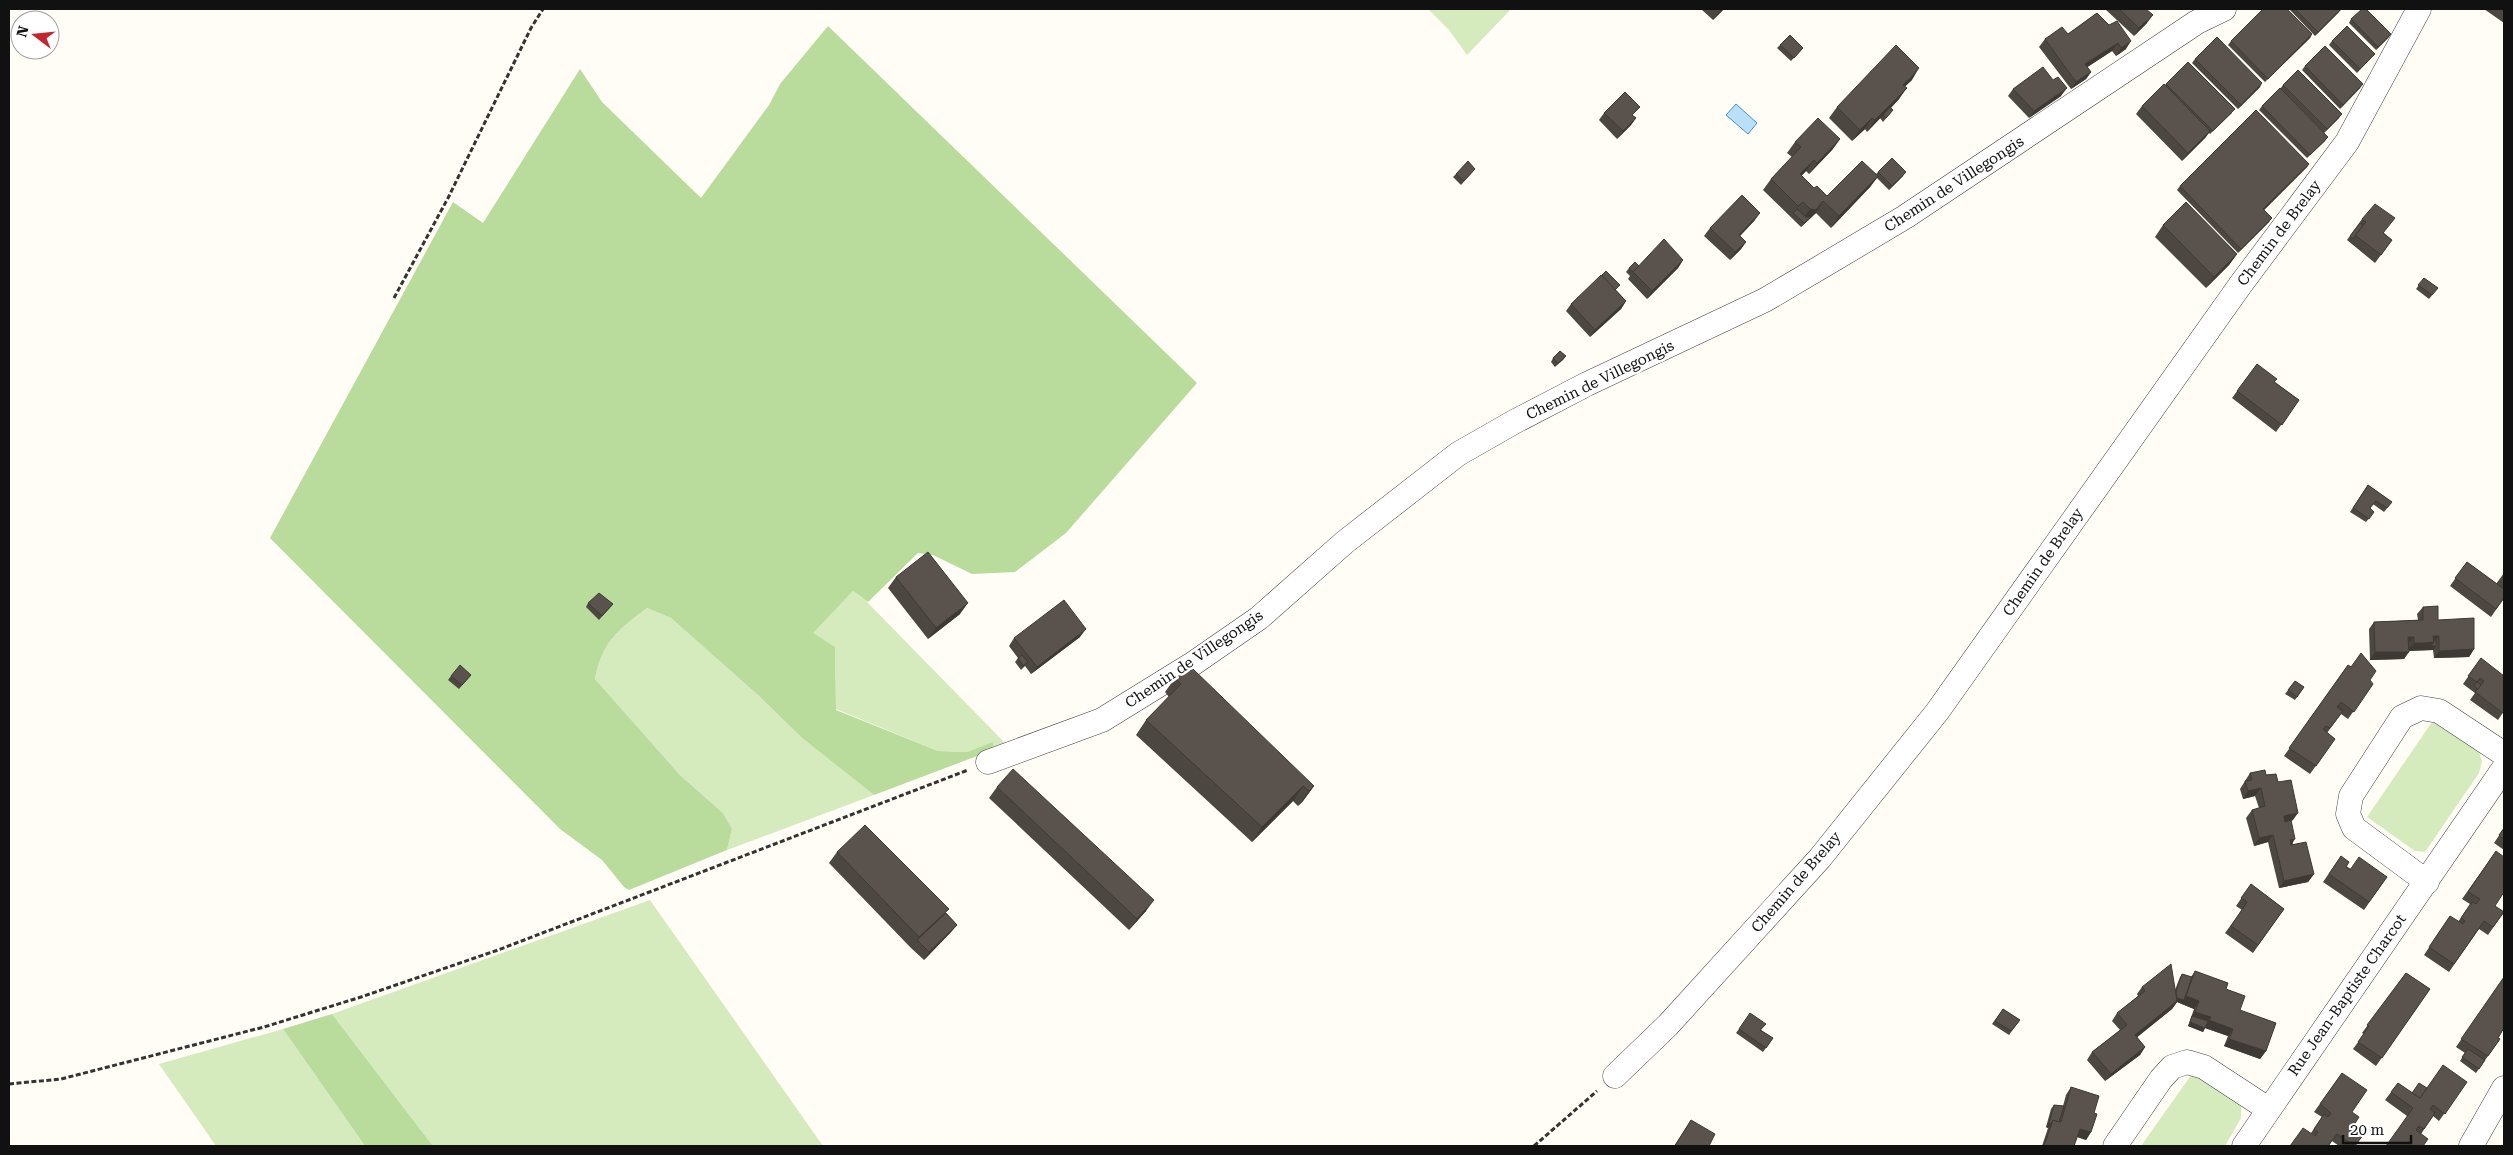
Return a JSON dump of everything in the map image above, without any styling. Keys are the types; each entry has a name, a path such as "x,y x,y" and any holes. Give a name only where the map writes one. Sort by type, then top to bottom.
{"street":[{"name":"Chemin de Villegongis","path":"988,762 1102,720 1191,665 1259,618 1345,542 1458,454 1587,384 1766,300 1905,217 2197,22 2224,9"},
{"name":"Chemin de Brelay","path":"1615,1076 1668,1024 1820,858 1937,712 2235,292 2347,142 2419,9"},
{"path":"2427,882 2354,828 2348,814 2351,796 2402,717 2421,708 2439,711 2504,754"},
{"name":"Rue Jean-Baptiste Charcot","path":"2244,1146 2504,768"},
{"path":"2115,1146 2172,1066 2187,1062 2204,1067 2268,1109"},
{"path":"2471,1146 2504,1088"}],"path":[{"path":"394,298 448,198 531,28 543,9"},
{"path":"9,1084 61,1079 264,1027 361,997 498,950 988,762"},
{"path":"1534,1146 1615,1076"}],"green space":[{"path":"1428,9 1511,9 1467,55 1449,30"},
{"path":"828,26 1197,383 1066,533 1015,572 972,574 933,555 918,553 868,602 853,591 813,633 835,647 836,710 938,751 967,752 993,742 993,750 874,795 802,738 759,696 671,618 647,608 620,630 602,655 595,679 680,775 723,813 732,829 727,850 629,890 624,887 602,860 560,829 270,538 453,202 483,223 580,69 602,102 701,198 769,105 780,84"},
{"path":"853,591 866,601 1007,745 993,750 992,743 967,752 938,751 836,709 835,648 812,633"},
{"path":"647,608 671,618 759,696 802,738 874,795 727,850 732,829 723,813 680,775 595,679 602,655 607,646 620,630"},
{"path":"2432,722 2478,749 2482,761 2479,773 2425,852 2415,851 2367,817"},
{"path":"650,900 823,1146 433,1146 332,1014"},
{"path":"332,1014 433,1146 365,1146 283,1029"},
{"path":"283,1029 365,1146 216,1146 159,1064"},
{"path":"2194,1071 2241,1102 2241,1118 2225,1146 2141,1146"}],"water":[{"path":"1736,104 1757,123 1748,134 1726,115"}],"building":[{"path":"2119,9 2146,9 2153,15 2139,28"},
{"path":"2263,9 2287,9 2312,34 2268,79 2231,41"},
{"path":"2295,9 2339,9 2340,10 2318,32"},
{"path":"2362,9 2366,9 2391,34 2378,47 2351,19"},
{"path":"2097,13 2109,25 2117,21 2131,41 2121,48 2118,43 2085,64 2091,72 2076,82 2045,39 2062,27 2068,34"},
{"path":"2347,26 2375,54 2360,69 2332,41"},
{"path":"1790,35 1803,48 1794,58 1780,45"},
{"path":"2217,37 2262,83 2241,105 2195,59"},
{"path":"1896,45 1919,68 1903,85 1907,88 1875,120 1872,118 1860,130 1837,107"},
{"path":"2325,46 2363,84 2343,105 2305,66"},
{"path":"2188,62 2235,109 2213,131 2166,84"},
{"path":"2043,67 2053,80 2058,77 2067,88 2034,111 2013,89"},
{"path":"2298,70 2342,114 2327,129 2283,85"},
{"path":"2164,84 2210,131 2188,153 2142,106"},
{"path":"2280,88 2328,137 2310,155 2262,106"},
{"path":"1625,92 1640,107 1632,115 1636,118 1623,131 1604,113"},
{"path":"1890,107 1893,110 1886,118 1883,115"},
{"path":"2256,110 2309,164 2263,209 2272,218 2241,249 2180,186"},
{"path":"1818,118 1840,139 1817,163 1814,160 1800,174 1814,188 1817,186 1827,196 1862,161 1878,176 1839,216 1823,201 1816,210 1810,209 1803,202 1798,206 1771,179 1801,147 1795,142"},
{"path":"1892,158 1906,172 1892,186 1878,172"},
{"path":"1468,161 1475,169 1464,181 1456,174"},
{"path":"1742,195 1760,213 1739,235 1746,242 1735,252 1710,228"},
{"path":"2186,202 2237,254 2214,277 2163,225"},
{"path":"2375,204 2395,218 2383,233 2392,240 2381,255 2355,235 2366,222 2362,219"},
{"path":"1797,209 1806,217 1811,217 1804,223 1793,213"},
{"path":"2360,223 2363,225 2353,239 2350,236"},
{"path":"1664,239 1683,260 1652,291 1633,272"},
{"path":"1635,262 1639,266 1633,272 1629,268"},
{"path":"1606,271 1620,285 1615,290 1602,275"},
{"path":"1601,275 1626,301 1595,330 1571,304"},
{"path":"2424,278 2438,288 2432,295 2418,285"},
{"path":"1560,351 1566,356 1558,363 1553,358"},
{"path":"2257,364 2277,379 2274,382 2299,400 2282,425 2237,391"},
{"path":"2368,485 2392,502 2387,508 2376,501 2370,508 2374,512 2369,519 2353,508"},
{"path":"928,552 968,603 936,628 896,577"},
{"path":"2467,562 2504,589 2504,598 2496,609 2455,578"},
{"path":"599,593 613,604 602,616 588,603"},
{"path":"1064,600 1086,629 1037,667 1014,638"},
{"path":"2438,606 2438,620 2474,618 2474,649 2439,651 2439,636 2433,636 2434,642 2424,643 2414,643 2414,637 2408,637 2409,652 2375,652 2374,622 2423,620 2423,607"},
{"path":"2436,640 2436,646 2431,646 2434,642"},
{"path":"2361,653 2376,671 2370,680 2373,684 2354,712 2341,702 2337,707 2343,711 2330,728 2326,726 2323,729 2335,739 2316,766 2289,748 2348,665 2351,667"},
{"path":"1022,655 1028,662 1023,666 1018,658"},
{"path":"2481,658 2504,676 2503,713 2475,692 2484,681 2480,678 2477,682 2468,676"},
{"path":"460,665 471,675 462,685 451,676"},
{"path":"1192,668 1314,786 1309,791 1303,786 1262,827 1146,720 1181,684 1175,678"},
{"path":"2295,681 2304,687 2297,697 2288,690"},
{"path":"2477,682 2481,685 2478,689 2474,686"},
{"path":"1013,769 1154,900 1137,919 997,787"},
{"path":"2265,770 2266,775 2276,774 2278,782 2291,780 2298,813 2284,816 2285,822 2291,820 2295,839 2290,840 2291,845 2306,842 2314,874 2284,881 2273,835 2259,838 2252,810 2265,806 2261,788 2248,791 2245,781 2252,780 2250,773"},
{"path":"865,825 949,909 919,937 837,852"},
{"path":"2504,828 2504,839 2499,835"},
{"path":"2496,851 2504,857 2504,892 2495,906 2504,912 2493,927 2484,921 2454,964 2429,947 2450,916 2463,924 2465,921 2461,918 2472,902 2476,904 2480,899 2468,892"},
{"path":"2341,856 2349,862 2346,867 2350,870 2359,857 2387,877 2369,902 2329,874"},
{"path":"2251,884 2284,909 2258,945 2231,926 2247,902 2241,898"},
{"path":"946,913 957,925 929,952 917,940"},
{"path":"2171,964 2177,1001 2135,1035 2145,1047 2111,1074 2092,1052 2127,1025 2117,1013 2145,991 2142,987"},
{"path":"2195,971 2228,983 2226,989 2245,996 2240,1010 2276,1023 2266,1051 2229,1039 2233,1029 2209,1020 2211,1017 2195,1012 2199,1001 2186,996"},
{"path":"2406,973 2430,989 2382,1058 2358,1042 2369,1026 2367,1025"},
{"path":"2182,974 2192,977 2184,1000 2177,998 2176,992"},
{"path":"2504,977 2504,1028 2498,1038 2500,1039 2488,1056 2461,1039"},
{"path":"2003,1009 2020,1020 2011,1031 1995,1021"},
{"path":"1750,1013 1766,1024 1760,1030 1773,1038 1766,1048 1739,1029"},
{"path":"2192,1016 2208,1021 2205,1028 2190,1022"},
{"path":"2468,1049 2485,1060 2479,1069 2462,1057"},
{"path":"2443,1065 2467,1082 2445,1114 2433,1105 2430,1109 2435,1113 2424,1129 2419,1126 2416,1130 2428,1139 2423,1146 2386,1146 2413,1108 2391,1092 2398,1083 2420,1098"},
{"path":"2342,1073 2367,1090 2352,1112 2359,1117 2352,1128 2363,1135 2355,1146 2337,1134 2328,1146 2290,1146 2303,1128 2315,1136 2318,1132 2314,1129 2324,1114 2328,1117 2331,1113 2320,1104"},
{"path":"2419,1083 2427,1088 2420,1098 2412,1093"},
{"path":"2071,1087 2099,1096 2094,1113 2097,1114 2091,1132 2080,1129 2074,1146 2044,1146 2053,1120 2061,1122"},
{"path":"2054,1105 2064,1106 2059,1122 2053,1120 2051,1124 2049,1123"},
{"path":"1691,1120 1715,1134 1709,1146 1675,1146"}]}
